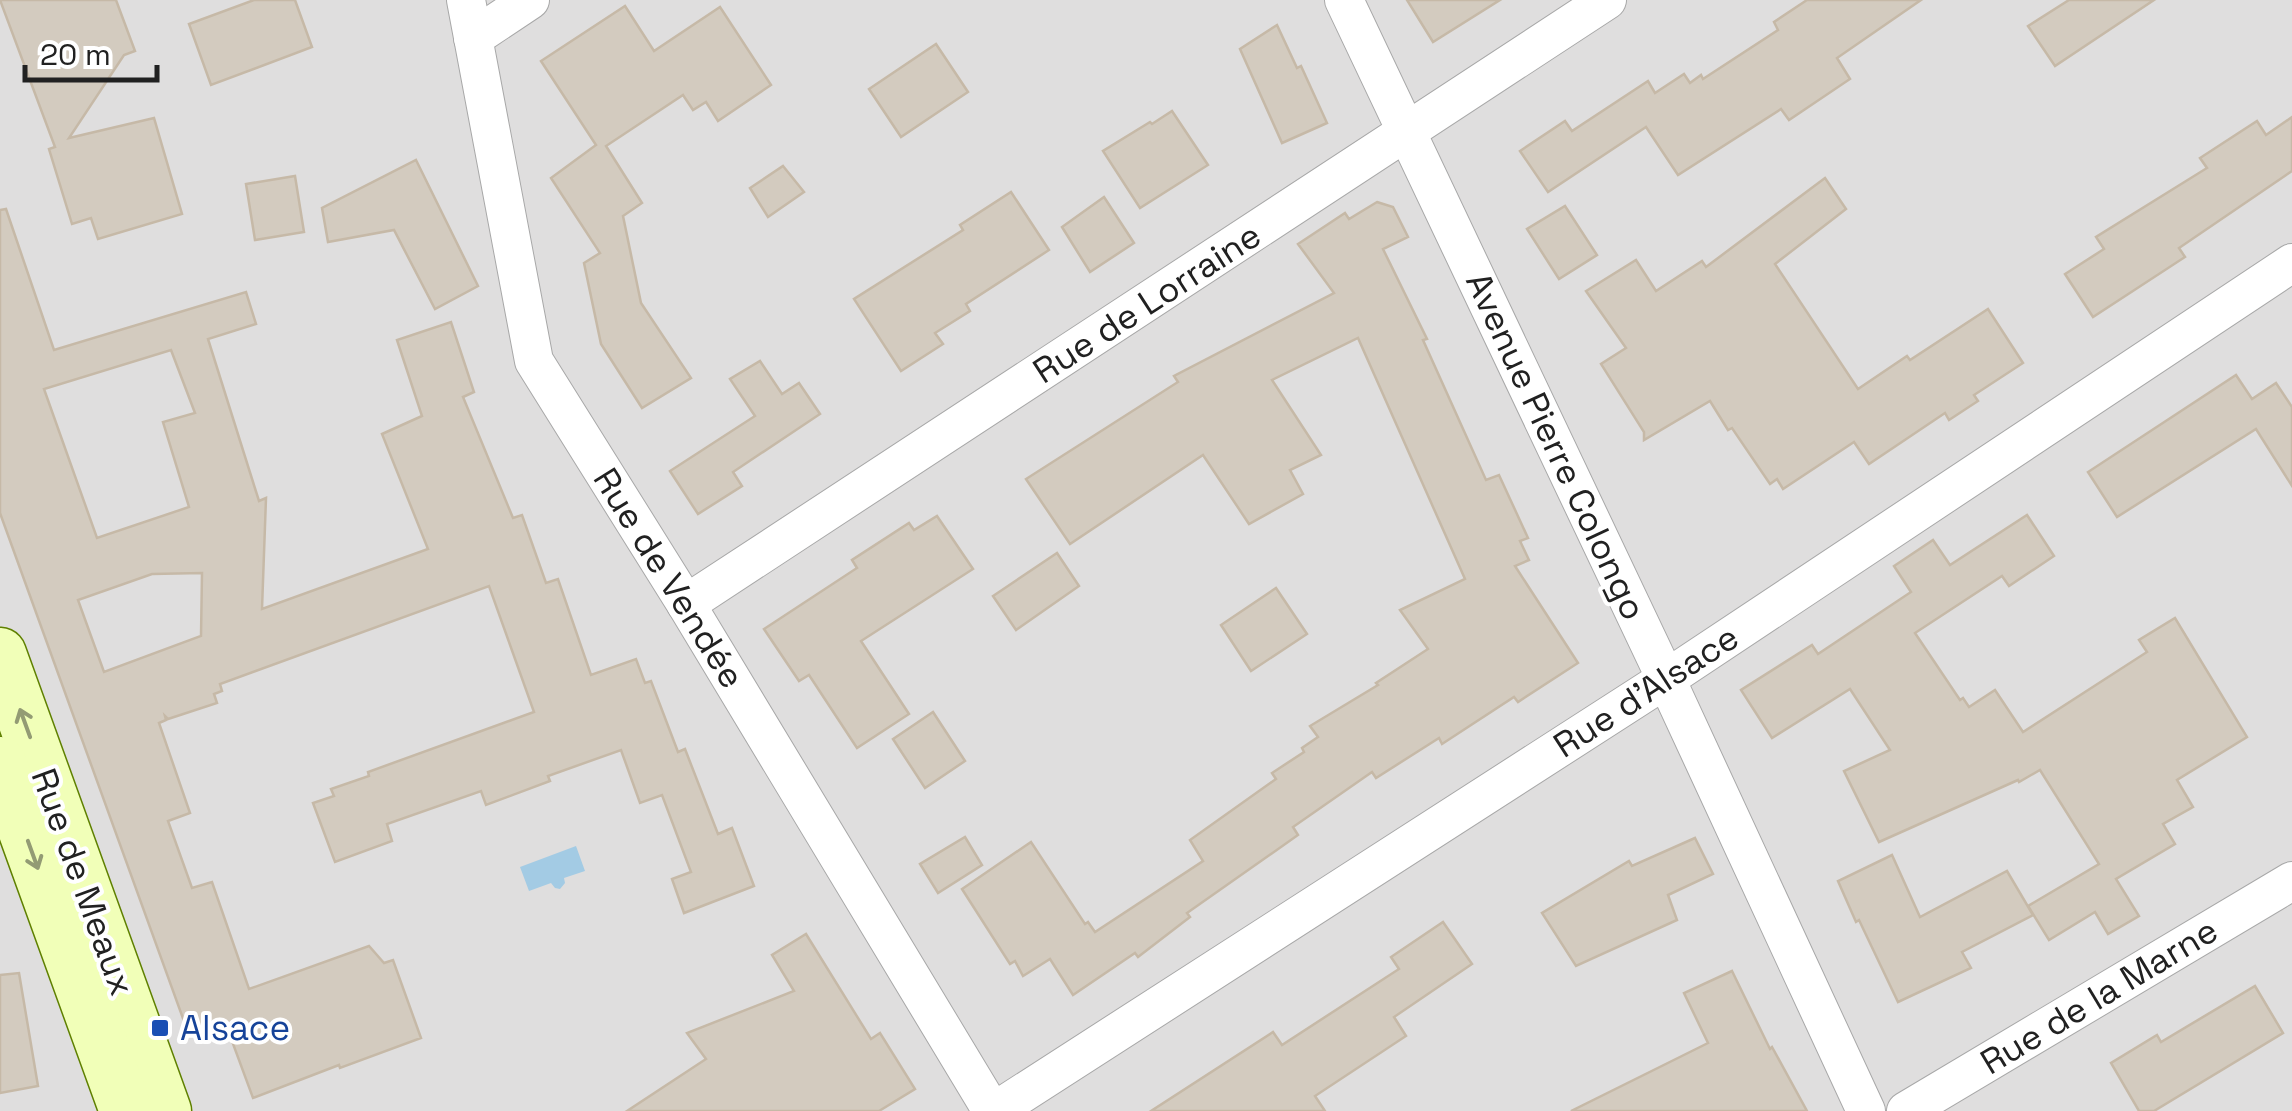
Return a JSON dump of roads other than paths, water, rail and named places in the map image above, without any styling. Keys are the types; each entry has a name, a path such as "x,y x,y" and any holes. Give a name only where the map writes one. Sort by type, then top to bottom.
{"main road":[{"name":"Rue de Meaux","path":"0,654 166,1111"},
{"name":"Rue de Meaux","path":"0,763 126,1111"}],"street":[{"name":"Rue de Vendée","path":"466,0 534,360 993,1111"},
{"path":"473,38 530,0"},
{"name":"Avenue Pierre Colongo","path":"1344,0 1866,1111"},
{"name":"Rue de Lorraine","path":"686,604 1607,0"},
{"name":"Rue d'Alsace","path":"993,1111 1666,679 2292,263"},
{"name":"Rue de la Marne","path":"1906,1111 2292,881"}],"water":[{"path":"576,846 585,871 564,878 560,889 551,883 529,891 520,867"}],"place":[{"name":"Alsace","path":"160,1028"}]}
